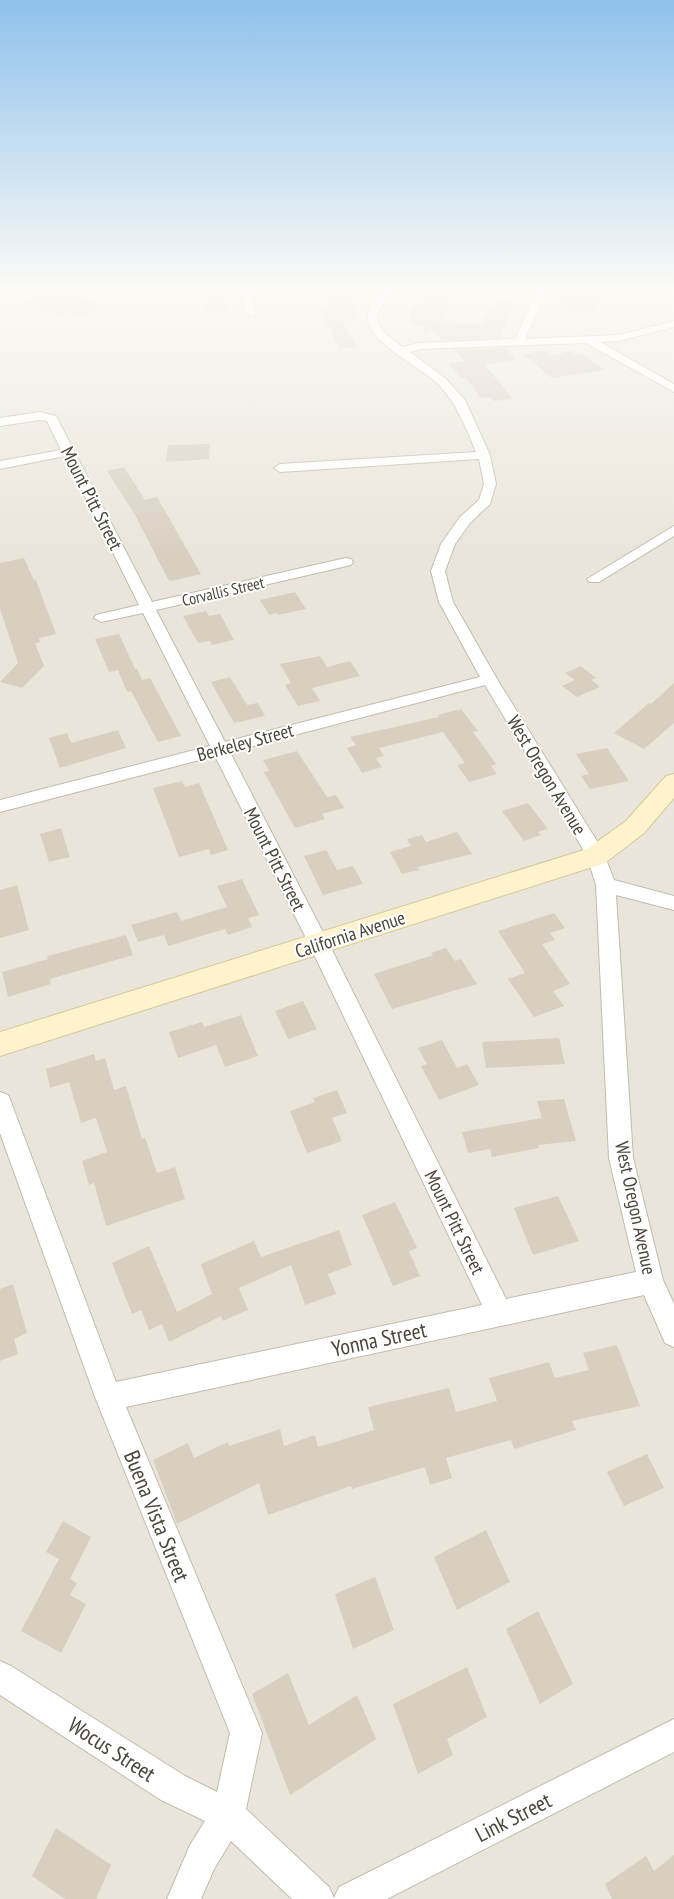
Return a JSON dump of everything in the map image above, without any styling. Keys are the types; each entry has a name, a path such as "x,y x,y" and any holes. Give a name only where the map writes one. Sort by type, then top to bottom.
{"street":[{"name":"West Oregon Avenue","path":"440,380 459,400 484,455 490,484 485,501 465,520 448,544 438,571 446,602 489,679 596,856 606,886 622,1158 651,1281 674,1334"},
{"path":"658,380 674,389"},
{"name":"Mount Pitt Street","path":"0,422 40,416 52,419 319,944 499,1313"},
{"path":"0,465 68,452"},
{"path":"280,468 484,455"},
{"path":"594,579 674,530"},
{"name":"Corvallis Street","path":"101,618 346,562"},
{"name":"Berkeley Street","path":"0,806 489,679"},
{"name":"California Avenue","path":"0,1044 596,856 635,827 674,782"},
{"path":"606,886 674,903"},
{"name":"Buena Vista Street","path":"0,1102 108,1397 246,1733 228,1815 202,1857 184,1899"},
{"name":"Yonna Street","path":"108,1397 651,1281"},
{"name":"Wocus Street","path":"0,1677 173,1788 228,1815"},
{"name":"Link Street","path":"351,1899 674,1735"},
{"path":"228,1815 317,1899"}],"shaded area":[{"path":"0,380 674,380 674,1899 0,1899"}],"building":[{"path":"467,380 497,380 513,399 494,401 490,397 481,398"},
{"path":"210,444 209,459 166,462 168,445"},
{"path":"124,467 145,500 157,497 201,574 171,581 168,579 135,515 107,471"},
{"path":"24,558 34,581 36,580 56,634 39,638 40,642 35,643 44,666 22,688 0,682 18,663 0,609 0,563"},
{"path":"295,592 306,609 269,615 260,600"},
{"path":"206,611 209,616 220,614 234,640 212,645 210,641 198,643 183,616"},
{"path":"119,634 135,669 137,668 142,680 150,678 181,736 158,742 131,691 127,692 118,670 109,672 95,639"},
{"path":"320,656 327,667 350,661 360,676 312,688 320,701 298,706 285,685 291,683 280,664"},
{"path":"581,666 596,678 591,680 600,687 577,697 562,686 575,680 565,673"},
{"path":"230,677 247,705 258,703 265,716 234,723 211,682"},
{"path":"674,683 674,723 644,749 614,733 649,703 651,704"},
{"path":"461,709 478,731 473,732 496,764 491,766 497,774 469,782 457,765 465,763 443,732 379,748 384,756 376,758 382,767 362,773 347,748 356,745 350,737 439,717 438,715"},
{"path":"118,730 126,748 60,768 49,738 67,733 71,743"},
{"path":"607,748 629,781 590,789 581,776 589,774 576,754"},
{"path":"297,751 327,797 336,795 344,808 322,814 325,819 295,828 264,772 269,771 263,760"},
{"path":"182,781 185,787 199,783 228,850 211,855 209,849 179,857 153,788"},
{"path":"528,803 548,829 538,832 541,835 524,841 502,811"},
{"path":"61,828 70,857 49,862 40,834"},
{"path":"457,832 472,854 418,867 419,870 402,874 390,852 411,846 407,839 422,835 426,842"},
{"path":"326,850 337,870 353,866 363,884 323,895 304,856"},
{"path":"242,879 259,915 248,918 252,927 228,935 225,929 168,946 164,935 138,942 131,925 177,912 181,921 227,907 217,886"},
{"path":"17,885 29,930 0,938 0,890"},
{"path":"554,913 565,928 550,933 555,940 542,944 570,984 553,991 564,1006 534,1017 508,979 525,973 498,931"},
{"path":"126,935 133,955 50,979 51,984 8,997 2,972 48,959 47,956"},
{"path":"446,948 455,961 461,959 477,984 392,1009 374,974 433,955 431,953"},
{"path":"303,1001 317,1029 288,1039 275,1011"},
{"path":"241,1015 258,1056 225,1067 216,1045 178,1058 169,1032 202,1022 204,1027"},
{"path":"559,1038 565,1064 486,1068 482,1042"},
{"path":"442,1040 457,1068 467,1064 479,1085 439,1100 421,1066 427,1064 418,1048"},
{"path":"94,1054 96,1061 105,1058 114,1090 126,1086 142,1139 145,1137 157,1173 175,1167 185,1199 106,1226 94,1183 89,1185 82,1161 107,1152 96,1118 81,1123 69,1082 50,1088 46,1069"},
{"path":"337,1090 347,1113 332,1118 342,1141 307,1153 290,1111 315,1102 313,1098"},
{"path":"564,1099 576,1141 538,1145 539,1148 492,1157 490,1149 468,1153 462,1132 542,1118 537,1101"},
{"path":"558,1196 579,1241 533,1255 514,1208"},
{"path":"395,1202 417,1248 409,1251 420,1276 393,1286 362,1215"},
{"path":"339,1230 352,1265 328,1274 336,1294 305,1305 291,1265 239,1288 248,1310 223,1321 221,1316 169,1342 162,1324 149,1330 141,1310 132,1314 112,1263 149,1246 177,1312 212,1294 201,1264 254,1241 261,1257"},
{"path":"13,1284 27,1333 14,1339 18,1354 0,1361 0,1289"},
{"path":"617,1345 640,1406 572,1421 576,1430 514,1449 511,1440 446,1458 452,1478 430,1485 425,1467 352,1489 351,1486 268,1515 259,1483 177,1524 153,1460 188,1443 194,1458 228,1442 229,1446 280,1429 284,1446 315,1435 318,1447 374,1430 368,1407 449,1388 456,1412 497,1401 489,1378 549,1362 555,1378 589,1370 583,1353"},
{"path":"647,1454 664,1488 624,1506 607,1472"},
{"path":"63,1521 91,1537 70,1579 77,1583 70,1595 86,1604 61,1653 21,1631 59,1559 46,1552"},
{"path":"486,1530 510,1582 457,1610 434,1557"},
{"path":"375,1577 394,1630 353,1649 335,1594"},
{"path":"538,1611 573,1684 540,1704 506,1629"},
{"path":"467,1667 487,1717 447,1739 453,1755 418,1774 393,1704"},
{"path":"288,1673 309,1725 357,1695 376,1739 290,1795 252,1694"},
{"path":"56,1828 111,1865 96,1899 65,1899 32,1876"},
{"path":"674,1855 674,1899 612,1899 605,1884 646,1856 654,1871"}]}
